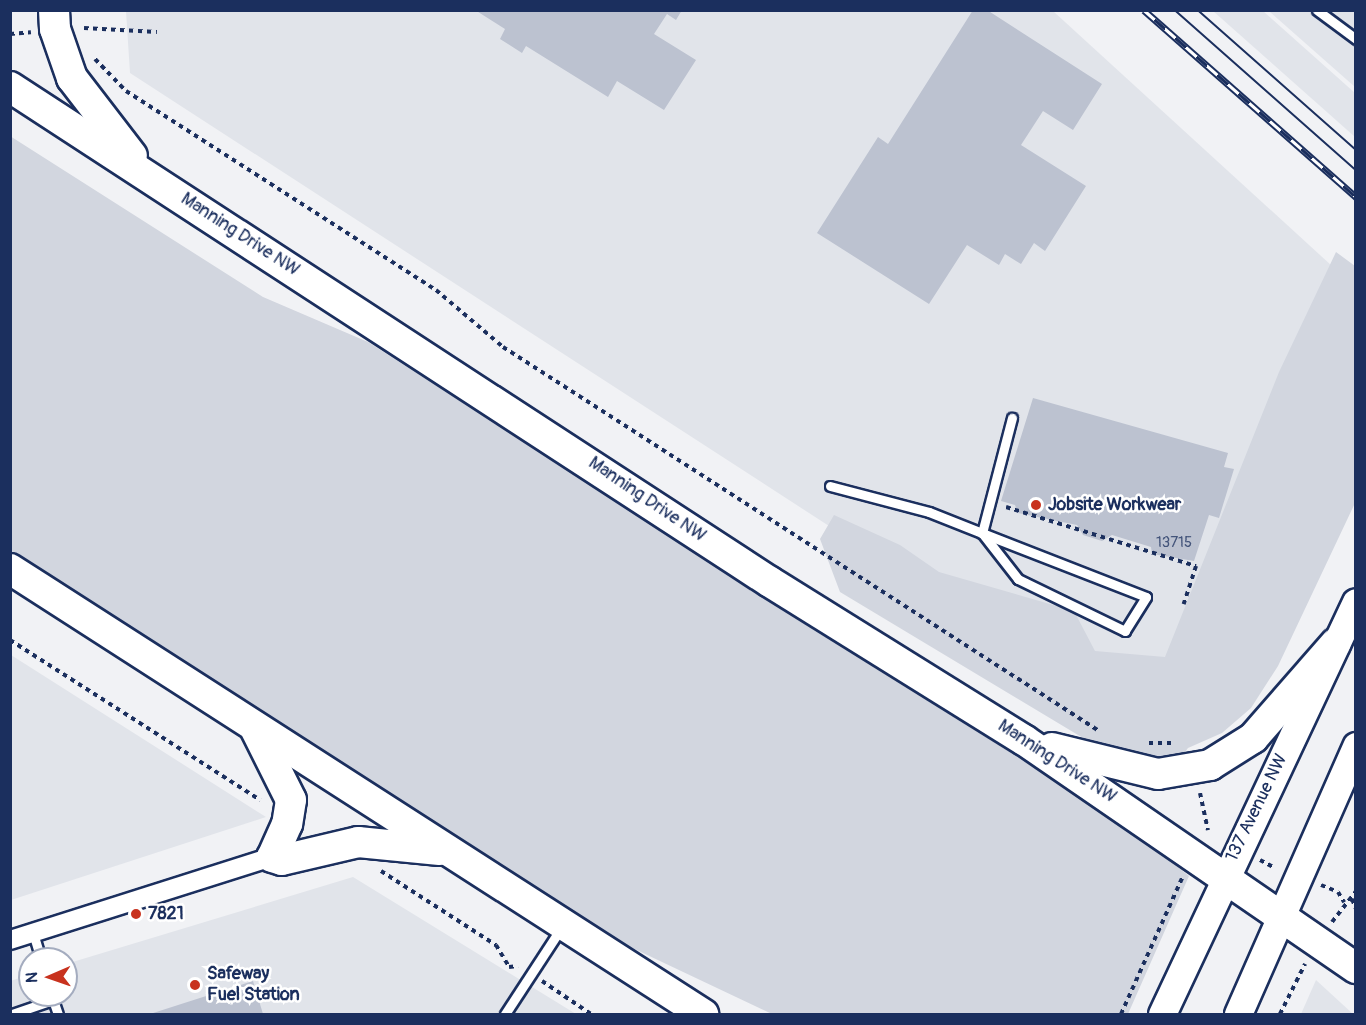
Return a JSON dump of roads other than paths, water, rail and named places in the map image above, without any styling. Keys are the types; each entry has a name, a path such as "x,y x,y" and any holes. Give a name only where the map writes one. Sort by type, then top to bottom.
{"main road":[{"path":"66,20 55,29 72,78 147,174"},
{"name":"Manning Drive NW","path":"10,87 147,174 770,582 1024,740 1225,874 1356,968"},
{"path":"10,569 562,926 703,1014"},
{"name":"137 Avenue NW","path":"1162,1014 1225,874 1356,602"},
{"path":"1024,740 1130,770 1195,770 1231,755 1252,738 1335,644"},
{"path":"254,726 291,800 287,824 272,857 282,860 358,842 446,850"},
{"path":"1238,1014 1356,746"}],"street":[{"path":"10,940 272,857"}],"lane":[{"path":"1317,10 1356,39"},
{"path":"982,533 1012,418"},
{"path":"830,486 862,497 888,498 982,533 1146,597 1125,631 1018,579 982,533"},
{"path":"505,1014 562,926"},
{"path":"33,933 37,947"},
{"path":"12,1014 30,1007"}],"tram line":[{"path":"1175,10 1356,170"},
{"path":"1198,10 1356,150"}],"railway":[{"path":"1144,10 1356,197"}],"place":[{"name":"Jobsite Workwear","path":"1036,505"},
{"name":"7821","path":"136,914"},
{"name":"Safeway Fuel Station","path":"195,985"}]}
